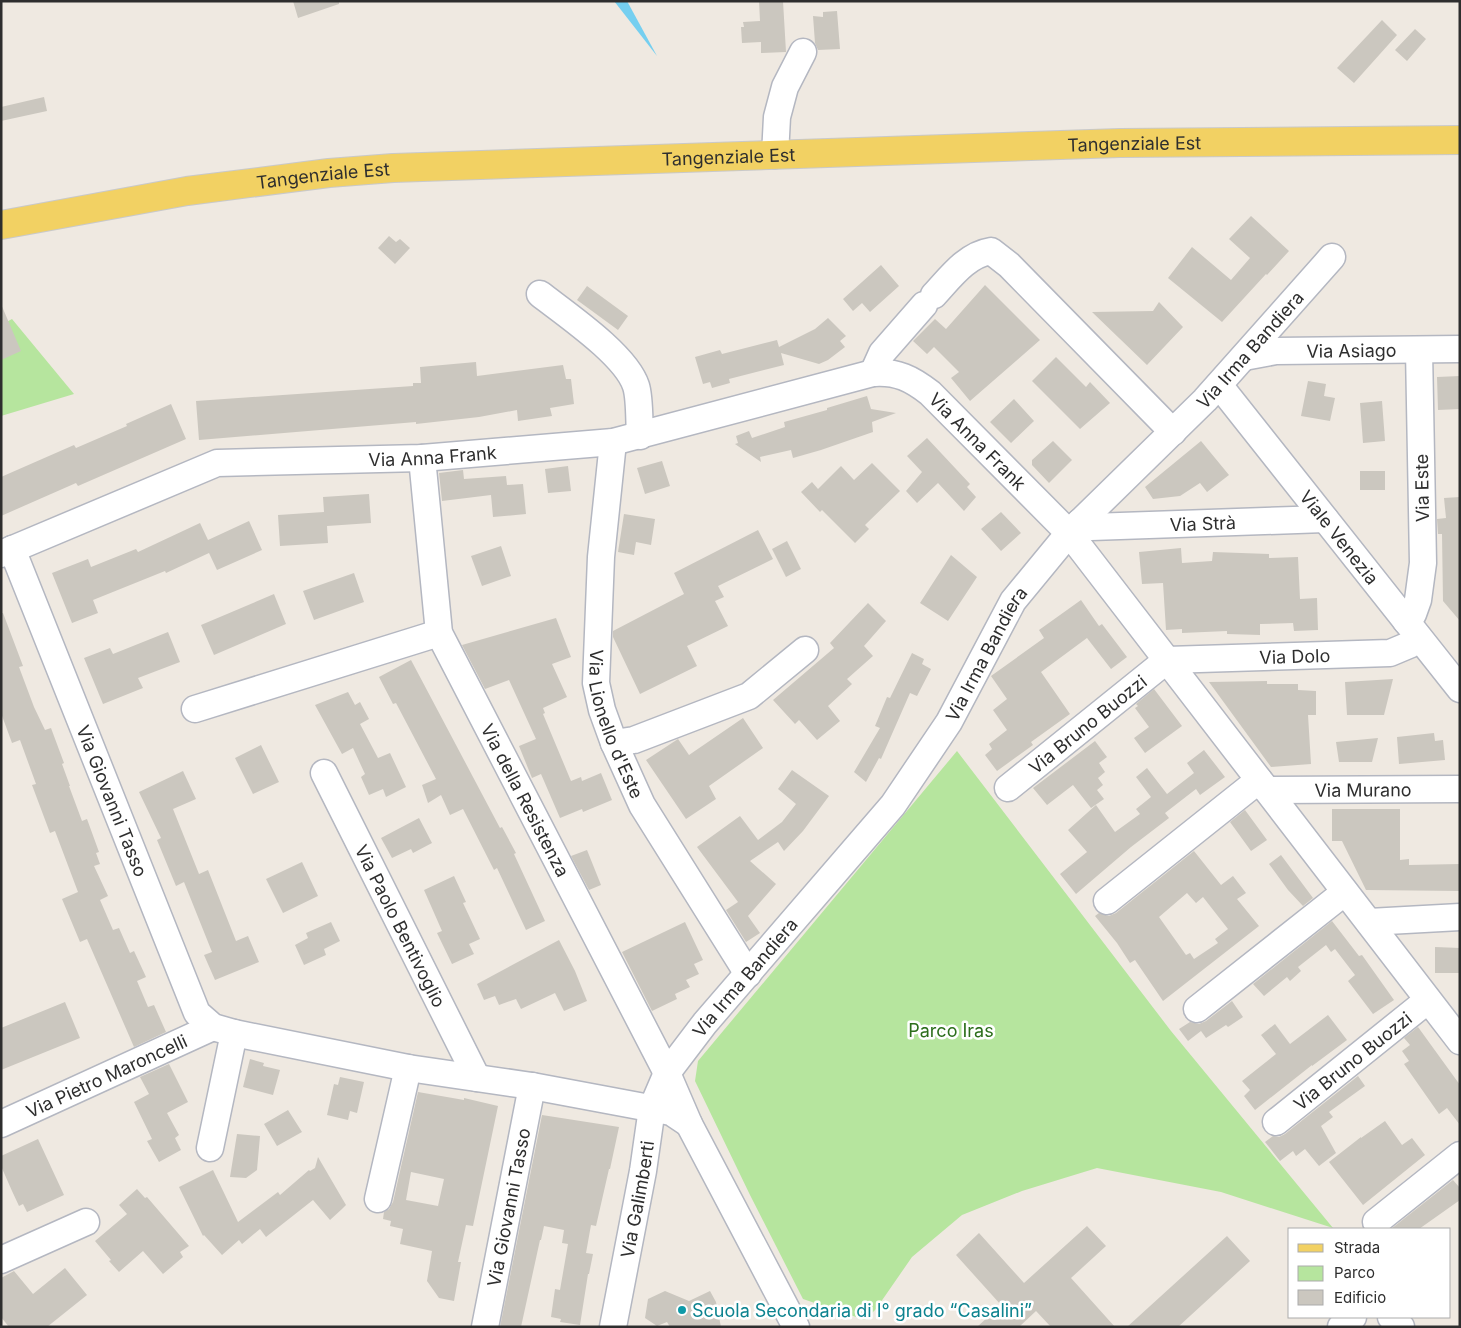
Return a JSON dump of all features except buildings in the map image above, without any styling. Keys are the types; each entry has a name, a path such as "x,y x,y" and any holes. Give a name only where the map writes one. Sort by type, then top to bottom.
{"main road":[{"name":"Tangenziale Est","path":"1,225 187,191 393,168 1120,143 1460,140"}],"street":[{"path":"775,155 777,117 785,87 803,52"},
{"path":"873,373 882,353 960,266 982,252 991,251 1009,265 1173,432"},
{"name":"Via Irma Bandiera","path":"667,1073 705,1023 894,805 949,722 1013,601 1075,528 1219,385 1332,258"},
{"path":"540,294 611,350 625,366 636,386 640,436"},
{"name":"Via Asiago","path":"1244,357 1276,350 1460,349"},
{"name":"Via Este","path":"1413,630 1413,614 1418,600 1423,563 1419,350"},
{"name":"Via Anna Frank","path":"7,551 217,463 422,458 613,442 873,373 887,372 914,381 930,393 1075,528"},
{"name":"Viale Venezia","path":"1219,385 1460,689"},
{"name":"Via Lionello d'Este","path":"613,442 601,557 596,683 602,710 642,805 748,974"},
{"name":"Via della Resistenza","path":"422,458 439,633 667,1073 694,1132 796,1327"},
{"name":"Via Strà","path":"1075,528 1325,519"},
{"name":"Via Bruno Buozzi","path":"1075,528 1167,660 1460,1041"},
{"name":"Via Giovanni Tasso","path":"7,551 197,1013 224,1030"},
{"name":"Via Dolo","path":"1167,660 1390,653 1409,645 1413,630"},
{"path":"194,709 439,633"},
{"path":"614,742 634,740 750,696 805,650"},
{"name":"Via Bruno Buozzi","path":"1008,788 1167,660"},
{"name":"Via Paolo Bentivoglio","path":"324,774 477,1078"},
{"path":"1107,901 1263,785"},
{"name":"Via Murano","path":"1263,785 1460,789"},
{"path":"1197,1009 1345,892"},
{"path":"1369,922 1460,917"},
{"name":"Via Bruno Buozzi","path":"1276,1122 1428,1000"},
{"path":"210,1148 224,1030 408,1068 532,1086 651,1120 657,1130 694,1132"},
{"name":"Via Pietro Maroncelli","path":"1,1124 224,1030"},
{"path":"378,1199 408,1068"},
{"name":"Via Galimberti","path":"612,1327 651,1120 667,1073"},
{"name":"Via Giovanni Tasso","path":"485,1327 532,1086"},
{"path":"1376,1222 1460,1155"},
{"path":"1,1260 86,1222"},
{"path":"1341,1327 1352,1318"},
{"path":"1392,1318 1401,1327"}],"green space":[{"path":"12,319 74,394 1,416 1,325"},
{"name":"Parco Iras","path":"957,751 1171,1031 1333,1228 1221,1192 1097,1168 1022,1191 962,1215 912,1257 876,1309 865,1320 803,1299 695,1081 698,1061"}],"water":[{"path":"614,1 627,1 657,56"}],"place":[{"name":"Scuola Secondaria di I° grado “Casalini”","path":"682,1310"}]}
